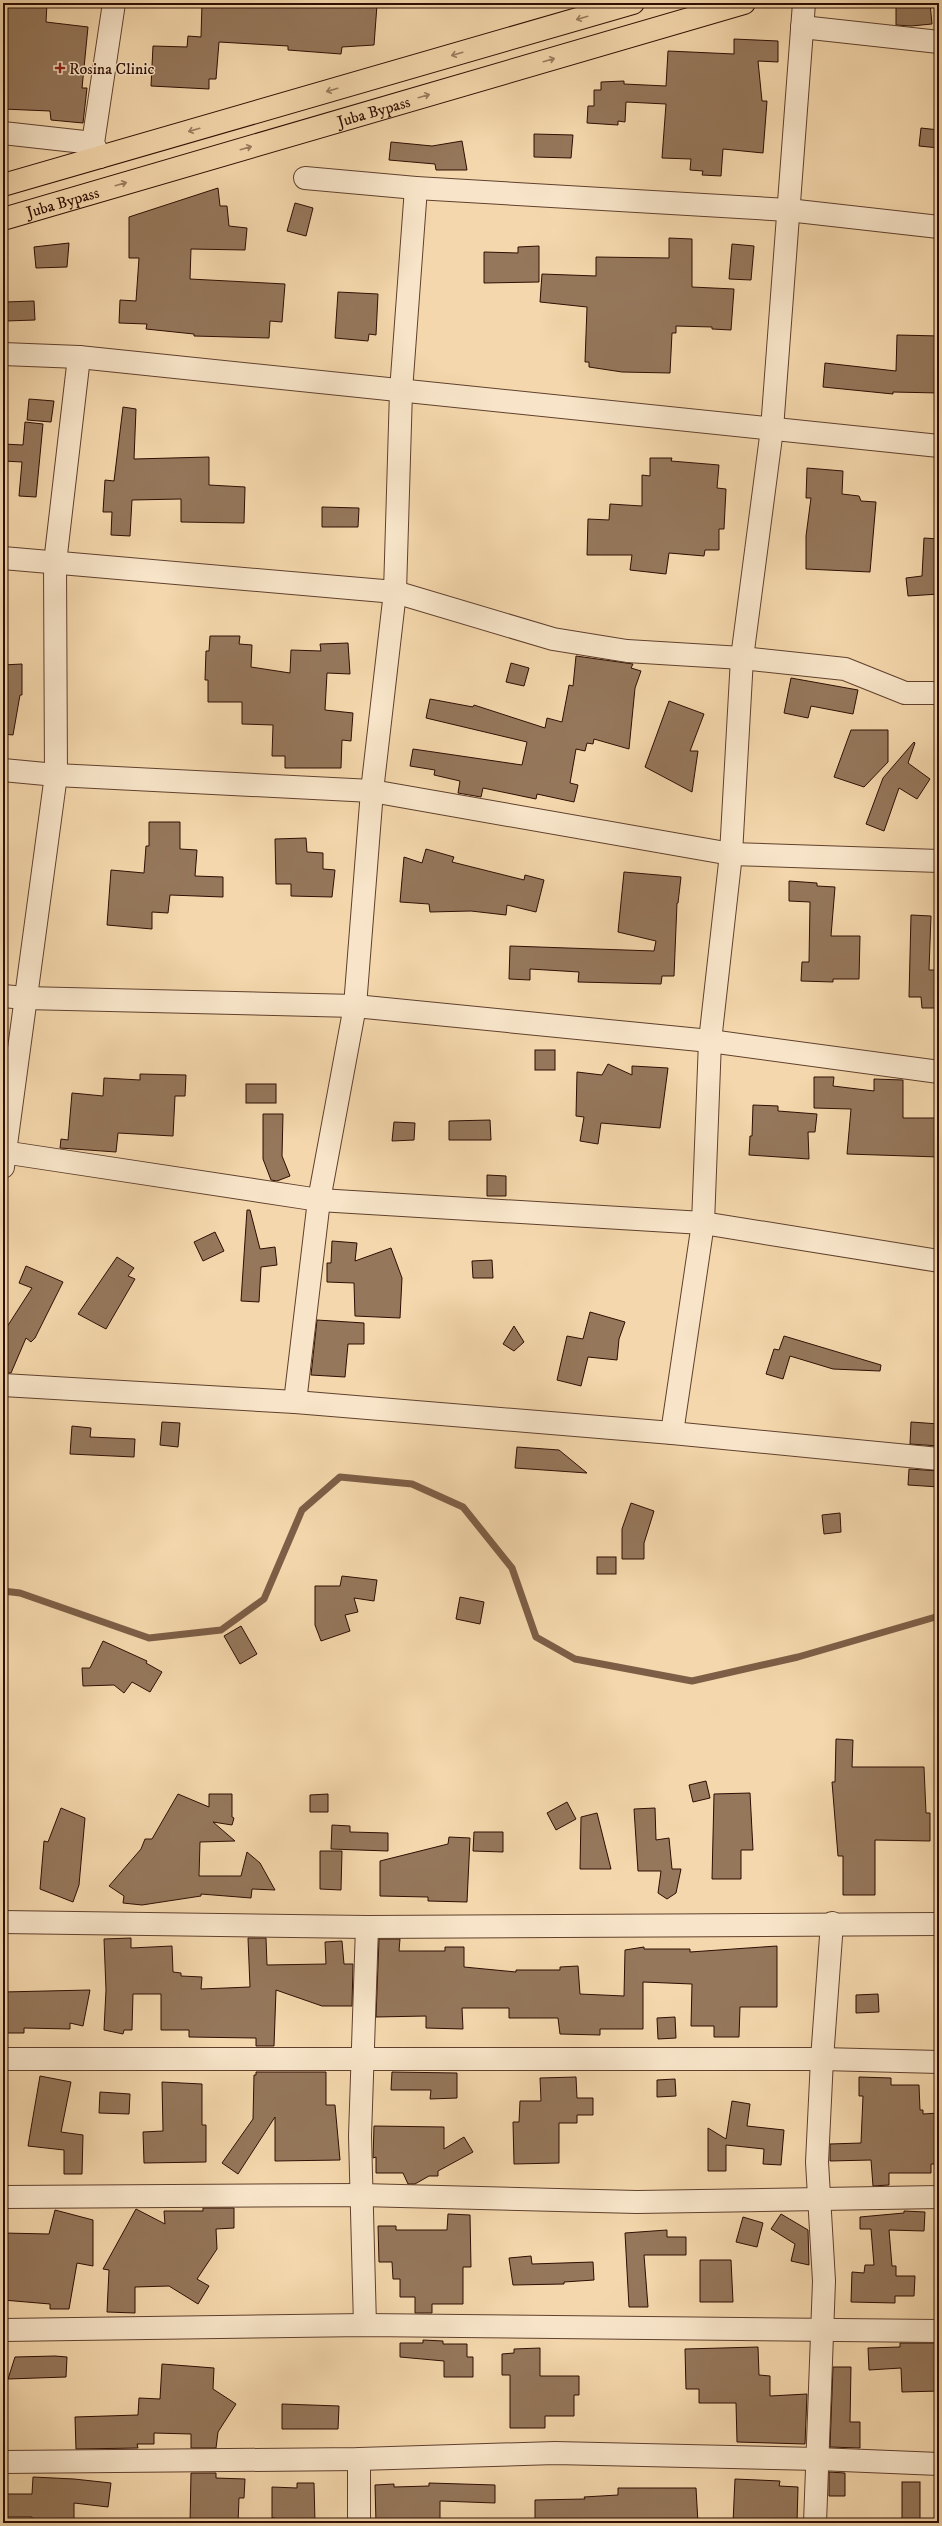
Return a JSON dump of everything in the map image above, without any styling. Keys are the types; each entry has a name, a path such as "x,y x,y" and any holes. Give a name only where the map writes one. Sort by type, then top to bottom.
{"main road":[{"name":"Juba Bypass","path":"3,185 97,150 633,3"},
{"name":"Juba Bypass","path":"3,219 744,3"}],"street":[{"path":"3,133 97,150 114,3"},
{"path":"672,1433 703,1223 710,1041 731,854 742,658 772,429 804,3"},
{"path":"802,27 939,42"},
{"path":"305,178 416,188 788,210 939,227"},
{"path":"295,1402 319,1200 355,1006 372,791 395,592 402,391 416,188"},
{"path":"3,354 79,357 939,446"},
{"path":"79,357 55,563 56,775 4,1157 319,1200 703,1223 939,1261"},
{"path":"3,558 395,592 553,639 627,651 742,658 845,669 905,693 939,693"},
{"path":"3,770 56,775 372,791 731,854 939,861"},
{"path":"3,996 25,998 355,1006 710,1041 939,1072"},
{"path":"3,1385 295,1402 672,1433 939,1459"},
{"path":"3,1922 367,1927 832,1923 939,1924"},
{"path":"814,2523 818,2459 824,2281 817,2199 822,2059 832,1923"},
{"path":"365,2325 361,2195 362,2060 367,1927"},
{"path":"3,2059 822,2059 939,2062"},
{"path":"3,2198 361,2195 637,2202 939,2197"},
{"path":"3,2330 365,2325 939,2331"},
{"path":"3,2462 359,2459 555,2453 818,2459 939,2464"},
{"path":"359,2459 359,2523"}],"building":[{"path":"25,3 47,3 46,22 88,27 82,88 87,88 83,123 51,120 50,111 3,109 3,5 25,6"},
{"path":"202,3 364,3 364,5 377,5 374,45 342,47 341,54 288,50 288,46 219,42 216,79 209,79 209,89 151,86 153,46 187,47 188,36 201,37"},
{"path":"896,3 930,3 932,24 911,26 896,25"},
{"path":"734,39 778,41 778,62 758,61 762,101 767,101 763,153 723,149 721,176 702,175 703,171 690,170 691,159 662,158 666,104 626,102 625,122 618,121 618,125 587,123 588,106 594,106 594,90 601,90 601,82 624,81 624,84 666,86 668,51 734,54"},
{"path":"921,128 939,130 939,148 919,146"},
{"path":"534,134 573,135 571,158 534,157"},
{"path":"462,141 467,170 436,170 435,164 389,160 391,142 432,146"},
{"path":"218,188 220,206 227,206 229,226 247,228 245,250 191,249 190,279 285,284 282,322 270,321 269,338 194,336 194,334 146,329 147,324 119,323 120,300 136,301 139,258 129,258 129,217"},
{"path":"295,203 313,208 306,236 287,231"},
{"path":"669,238 692,239 692,287 734,289 731,330 712,329 712,327 676,326 676,333 672,333 670,373 622,372 589,367 589,362 585,362 587,307 540,302 542,274 596,276 596,257 669,258"},
{"path":"69,243 67,267 36,268 34,247"},
{"path":"732,244 754,246 751,280 729,279"},
{"path":"539,246 539,282 484,283 484,252 518,253 518,247"},
{"path":"338,292 378,294 376,335 369,334 368,341 335,338"},
{"path":"34,301 35,320 6,321 5,302"},
{"path":"897,335 939,336 939,393 893,392 893,394 823,387 825,363 896,371"},
{"path":"29,399 54,401 51,422 27,420"},
{"path":"123,407 136,409 134,459 209,457 209,485 245,487 244,523 181,522 181,499 132,500 130,536 111,535 112,512 103,512 105,480 114,481"},
{"path":"25,422 43,424 36,497 19,496 22,462 3,461 3,444 23,445"},
{"path":"650,458 672,458 671,461 719,465 717,488 726,489 724,529 719,529 719,550 705,550 704,556 669,553 666,574 630,570 632,555 587,555 588,519 609,520 610,504 642,506 642,475 650,476"},
{"path":"807,468 843,471 842,494 859,496 861,501 876,502 870,572 806,569 806,536 811,498 806,498"},
{"path":"322,507 359,508 358,527 322,527"},
{"path":"924,538 939,539 939,594 908,596 906,578 922,576"},
{"path":"210,636 240,636 239,644 252,645 251,667 290,673 291,650 321,651 320,644 348,643 350,674 327,673 325,710 353,713 351,741 342,740 341,768 285,768 285,756 272,756 273,725 242,724 242,702 208,702 208,680 205,680 206,651 209,651"},
{"path":"576,656 633,664 631,668 641,671 635,688 629,749 594,739 593,744 587,743 585,751 576,749 570,783 578,785 574,802 537,794 536,799 483,788 481,797 458,793 460,781 434,775 435,770 410,766 413,749 522,765 527,742 426,718 430,699 473,707 474,705 545,728 547,718 562,722 569,685 573,686"},
{"path":"511,663 529,668 524,686 506,682"},
{"path":"22,664 22,695 20,695 13,735 3,734 3,665"},
{"path":"791,678 858,690 853,714 811,706 808,718 784,713"},
{"path":"669,701 704,714 690,751 698,751 692,792 645,767"},
{"path":"851,730 888,730 888,762 864,787 834,777"},
{"path":"914,742 915,743 908,763 930,779 917,799 899,788 884,831 866,824 883,778"},
{"path":"149,822 180,822 180,849 197,850 195,876 223,877 223,897 170,895 168,913 152,912 152,929 107,925 111,870 144,873 146,846 149,846"},
{"path":"306,838 307,852 323,853 323,869 335,870 332,897 291,896 291,884 276,884 275,839"},
{"path":"426,849 454,857 452,862 524,880 525,875 544,880 536,912 507,905 506,915 471,911 430,912 429,904 400,902 404,857 422,863"},
{"path":"624,872 681,877 677,903 674,976 662,976 661,984 578,982 579,972 530,969 530,980 509,979 510,946 654,951 656,941 618,932"},
{"path":"789,881 817,883 817,886 835,887 831,936 860,936 859,979 833,979 833,982 801,981 802,962 809,962 810,902 789,901"},
{"path":"911,915 931,916 929,970 939,970 939,1008 922,1008 921,997 909,997"},
{"path":"535,1050 555,1050 555,1070 535,1070"},
{"path":"608,1064 632,1075 632,1066 668,1068 660,1128 601,1123 598,1144 580,1141 584,1117 576,1116 577,1072 602,1075"},
{"path":"140,1074 186,1075 185,1096 175,1096 173,1136 118,1133 116,1152 60,1148 61,1139 68,1140 72,1093 103,1096 104,1078 140,1080"},
{"path":"814,1077 834,1077 833,1086 874,1091 874,1079 903,1080 903,1118 939,1118 939,1157 847,1154 851,1109 814,1108"},
{"path":"246,1084 276,1084 276,1103 246,1103"},
{"path":"753,1105 778,1106 778,1111 817,1114 815,1132 808,1132 809,1159 749,1155 750,1136 752,1136"},
{"path":"263,1114 283,1114 282,1156 290,1176 277,1181 271,1180 263,1159"},
{"path":"490,1120 491,1140 449,1140 449,1121"},
{"path":"394,1122 415,1123 414,1140 392,1141"},
{"path":"487,1175 506,1176 506,1196 487,1196"},
{"path":"247,1210 250,1210 260,1249 275,1247 277,1265 261,1267 259,1302 241,1301"},
{"path":"215,1232 224,1251 203,1261 194,1242"},
{"path":"332,1241 357,1243 355,1261 391,1248 402,1278 400,1318 355,1316 354,1283 327,1282 327,1263 331,1263"},
{"path":"117,1257 134,1268 128,1276 135,1279 106,1329 78,1314"},
{"path":"492,1260 493,1278 473,1278 472,1261"},
{"path":"26,1266 63,1282 35,1338 31,1342 26,1338 11,1373 3,1373 3,1333 32,1288 19,1283"},
{"path":"590,1312 625,1322 619,1339 617,1360 588,1357 581,1386 557,1380 567,1336 583,1339"},
{"path":"317,1320 364,1323 364,1344 348,1344 345,1377 311,1375"},
{"path":"514,1326 524,1342 514,1351 503,1344"},
{"path":"784,1336 881,1365 880,1371 833,1369 790,1356 783,1379 766,1374 774,1349 779,1350"},
{"path":"162,1422 180,1423 178,1447 160,1445"},
{"path":"911,1422 939,1424 939,1446 910,1444"},
{"path":"72,1426 91,1428 90,1437 135,1439 134,1457 70,1454"},
{"path":"517,1447 559,1450 587,1473 515,1468"},
{"path":"909,1469 939,1471 939,1487 908,1485"},
{"path":"631,1503 654,1511 644,1543 644,1559 622,1559 622,1529"},
{"path":"840,1513 841,1532 824,1534 822,1515"},
{"path":"597,1557 616,1557 616,1574 597,1574"},
{"path":"342,1576 377,1580 374,1601 354,1598 358,1612 345,1615 350,1631 321,1641 315,1625 315,1586 340,1586"},
{"path":"460,1597 484,1602 480,1624 456,1619"},
{"path":"241,1626 257,1654 240,1664 224,1636"},
{"path":"103,1641 147,1661 146,1663 162,1672 150,1692 132,1682 124,1693 114,1685 83,1686 82,1668 90,1668"},
{"path":"836,1739 853,1740 852,1767 924,1767 926,1813 930,1813 930,1841 875,1840 875,1895 843,1895 843,1856 838,1856 832,1782 835,1782"},
{"path":"706,1781 710,1798 693,1802 689,1785"},
{"path":"750,1793 753,1850 741,1850 741,1879 712,1879 714,1794"},
{"path":"178,1794 209,1807 209,1794 232,1794 232,1817 234,1818 232,1825 213,1822 235,1841 200,1842 199,1876 241,1876 247,1852 260,1863 275,1890 252,1889 251,1898 201,1894 201,1896 142,1905 123,1903 124,1896 109,1886 141,1849 145,1839 152,1839"},
{"path":"328,1794 328,1812 310,1812 310,1795"},
{"path":"567,1802 576,1819 556,1830 547,1813"},
{"path":"61,1808 85,1818 79,1885 73,1902 40,1889 44,1841 48,1842"},
{"path":"655,1808 656,1840 669,1838 672,1869 681,1869 676,1893 667,1899 658,1893 661,1871 638,1871 634,1809"},
{"path":"597,1813 611,1869 580,1869 581,1817"},
{"path":"332,1825 350,1826 350,1832 388,1833 388,1851 331,1849"},
{"path":"474,1832 503,1832 503,1852 473,1851"},
{"path":"449,1837 470,1838 467,1902 428,1901 428,1897 380,1896 380,1861 448,1844"},
{"path":"320,1851 342,1851 341,1890 320,1889"},
{"path":"131,1938 131,1948 172,1946 173,1972 181,1973 181,1976 202,1977 201,1989 250,1987 248,1938 266,1938 267,1965 326,1964 325,1942 342,1941 344,1964 353,1964 352,2006 322,2006 276,1990 274,2046 256,2046 256,2038 189,2037 189,2030 161,2030 161,1994 133,1994 132,2030 124,2030 123,2034 104,2030 106,1990 104,1939"},
{"path":"379,1939 400,1939 399,1951 445,1951 445,1947 464,1947 464,1967 516,1972 516,1970 560,1970 560,1967 578,1966 580,1994 624,1996 625,1950 644,1947 644,1949 690,1949 690,1952 777,1946 777,2007 740,2007 739,2037 714,2037 714,2026 691,2026 692,1984 643,1982 643,2029 600,2029 600,2035 560,2034 558,2018 509,2018 509,2008 462,2008 463,2029 426,2028 426,2016 376,2017"},
{"path":"90,1990 83,2026 70,2023 70,2029 24,2028 24,2033 3,2033 3,1992"},
{"path":"878,1994 879,2012 856,2013 856,1995"},
{"path":"675,2017 676,2038 658,2039 657,2018"},
{"path":"256,2072 326,2072 326,2105 335,2105 340,2160 275,2161 275,2117 238,2174 222,2163 253,2119 254,2075 256,2075"},
{"path":"392,2072 457,2073 457,2098 430,2099 431,2090 391,2090"},
{"path":"40,2076 71,2082 61,2132 83,2135 82,2174 64,2174 64,2150 28,2146"},
{"path":"576,2077 577,2098 593,2098 593,2115 577,2115 577,2123 559,2123 559,2163 514,2164 513,2122 519,2122 520,2101 541,2101 540,2078"},
{"path":"859,2077 891,2078 891,2085 919,2085 920,2110 923,2110 923,2114 939,2113 939,2164 931,2164 931,2173 889,2173 889,2185 873,2186 871,2160 830,2161 830,2144 861,2143 863,2096 859,2096"},
{"path":"675,2079 676,2096 657,2097 657,2080"},
{"path":"162,2082 202,2084 202,2125 206,2125 206,2162 144,2163 143,2132 163,2131"},
{"path":"100,2092 130,2094 129,2114 99,2113"},
{"path":"732,2101 750,2104 747,2126 784,2130 781,2165 763,2164 764,2149 726,2145 726,2171 708,2171 708,2128 726,2139"},
{"path":"374,2126 444,2127 444,2149 464,2137 473,2152 438,2171 438,2176 429,2176 415,2184 408,2184 403,2173 376,2173 376,2157 373,2158"},
{"path":"203,2208 234,2208 234,2228 216,2229 217,2249 197,2279 209,2286 198,2304 169,2286 135,2287 135,2313 107,2312 109,2270 103,2269 136,2209 165,2224 164,2211 203,2211"},
{"path":"55,2210 93,2220 93,2266 77,2263 69,2309 50,2309 50,2304 3,2300 3,2233 49,2234"},
{"path":"904,2211 925,2212 924,2231 889,2230 892,2266 896,2266 896,2276 915,2276 914,2296 895,2296 895,2303 851,2302 852,2272 864,2273 865,2265 874,2265 871,2229 860,2229 860,2217 904,2213"},
{"path":"448,2214 470,2215 471,2267 463,2267 463,2304 432,2304 432,2313 415,2313 415,2297 400,2297 400,2279 393,2279 392,2262 379,2262 378,2226 396,2226 396,2230 447,2230"},
{"path":"781,2214 808,2230 809,2265 791,2261 795,2244 771,2229"},
{"path":"743,2217 763,2223 757,2247 736,2242"},
{"path":"667,2230 667,2237 686,2237 686,2255 644,2255 648,2307 629,2307 625,2233"},
{"path":"531,2256 532,2264 593,2262 594,2280 564,2282 564,2284 513,2285 509,2258"},
{"path":"700,2260 731,2260 733,2302 700,2302"},
{"path":"423,2340 443,2341 443,2344 467,2344 467,2357 473,2357 473,2377 444,2377 444,2361 400,2357 400,2343 423,2343"},
{"path":"900,2343 939,2343 939,2391 902,2392 901,2368 869,2370 868,2348 900,2347"},
{"path":"758,2347 759,2375 770,2376 770,2396 807,2394 805,2444 737,2442 736,2403 699,2403 699,2389 686,2389 685,2349"},
{"path":"540,2348 540,2376 579,2376 579,2395 574,2395 574,2416 545,2416 545,2428 510,2428 510,2375 502,2375 502,2354 514,2353 514,2349"},
{"path":"15,2357 67,2357 66,2377 8,2379"},
{"path":"162,2364 214,2368 213,2389 236,2404 218,2432 216,2448 191,2448 191,2434 154,2433 154,2444 137,2444 138,2448 76,2449 75,2417 138,2415 139,2398 160,2399"},
{"path":"833,2367 851,2367 850,2422 860,2422 860,2448 830,2447"},
{"path":"282,2404 339,2406 338,2429 282,2429"},
{"path":"829,2472 845,2473 845,2496 829,2496"},
{"path":"191,2473 216,2473 216,2478 245,2479 244,2498 239,2498 238,2523 190,2523"},
{"path":"33,2477 111,2483 108,2507 74,2503 74,2523 32,2523 32,2517 3,2517 3,2494 32,2494"},
{"path":"735,2479 780,2481 779,2486 798,2487 797,2523 733,2523"},
{"path":"902,2482 920,2482 920,2523 902,2523"},
{"path":"297,2483 314,2483 315,2523 275,2523 275,2518 272,2518 272,2487 297,2488"},
{"path":"429,2483 495,2485 495,2503 440,2501 440,2523 376,2523 375,2485 394,2484 394,2487 429,2486"},
{"path":"618,2488 696,2488 698,2523 586,2523 585,2520 535,2520 535,2500 585,2499 584,2497 618,2495"}],"waterway":[{"path":"3,1591 20,1593 149,1638 221,1630 264,1599 302,1510 340,1477 412,1484 463,1507 512,1568 536,1637 575,1659 692,1681 798,1657 939,1616"}],"place":[{"name":"Rosina Clinic","path":"60,68"}]}
